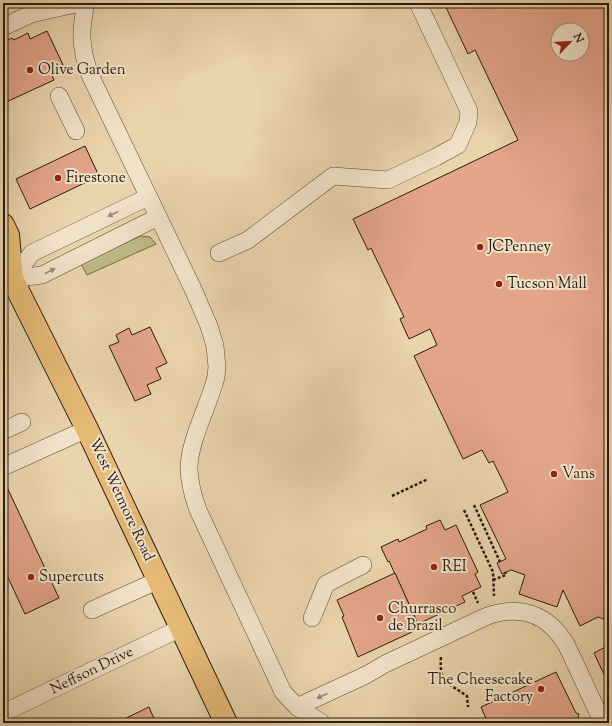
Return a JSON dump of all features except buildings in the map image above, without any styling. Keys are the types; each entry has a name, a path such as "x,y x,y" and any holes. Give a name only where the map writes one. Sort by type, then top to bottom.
{"main road":[{"name":"West Wetmore Road","path":"3,225 8,235 6,276 87,429 226,723"}],"street":[{"path":"3,27 31,14 80,3"},
{"path":"86,3 82,36 82,48 85,61 97,90 209,326 215,346 216,377 214,387 191,453 189,466 192,494 198,510 283,692 297,707 322,723"},
{"path":"219,254 248,240 333,176 388,180 458,145 468,122 469,111 418,3"},
{"path":"59,96 76,131"},
{"path":"6,276 32,253 148,197"},
{"path":"6,276 42,275 158,217"},
{"path":"3,431 22,422"},
{"path":"3,467 87,429"},
{"path":"312,618 326,584 363,565"},
{"path":"92,610 159,580"},
{"path":"297,707 485,617 502,611 529,612 543,619 554,627 563,638 603,723"},
{"name":"Neffson Drive","path":"3,713 181,628"}],"path":[{"path":"392,496 428,479"},
{"path":"474,505 500,562"},
{"path":"464,510 493,572 494,596"},
{"path":"493,580 506,575 505,572"},
{"path":"472,592 478,603"},
{"path":"441,657 440,671 444,680 467,696 468,708"}],"shaded area":[{"path":"140,236 150,237 156,244 87,275 81,264"}],"place":[{"name":"Olive Garden","path":"30,70"},
{"name":"Firestone","path":"58,178"},
{"name":"JCPenney","path":"480,247"},
{"name":"Tucson Mall","path":"499,284"},
{"name":"Vans","path":"554,474"},
{"name":"REI","path":"434,567"},
{"name":"Supercuts","path":"31,577"},
{"name":"Churrasco de Brazil","path":"380,618"},
{"name":"The Cheesecake Factory","path":"541,689"}]}
